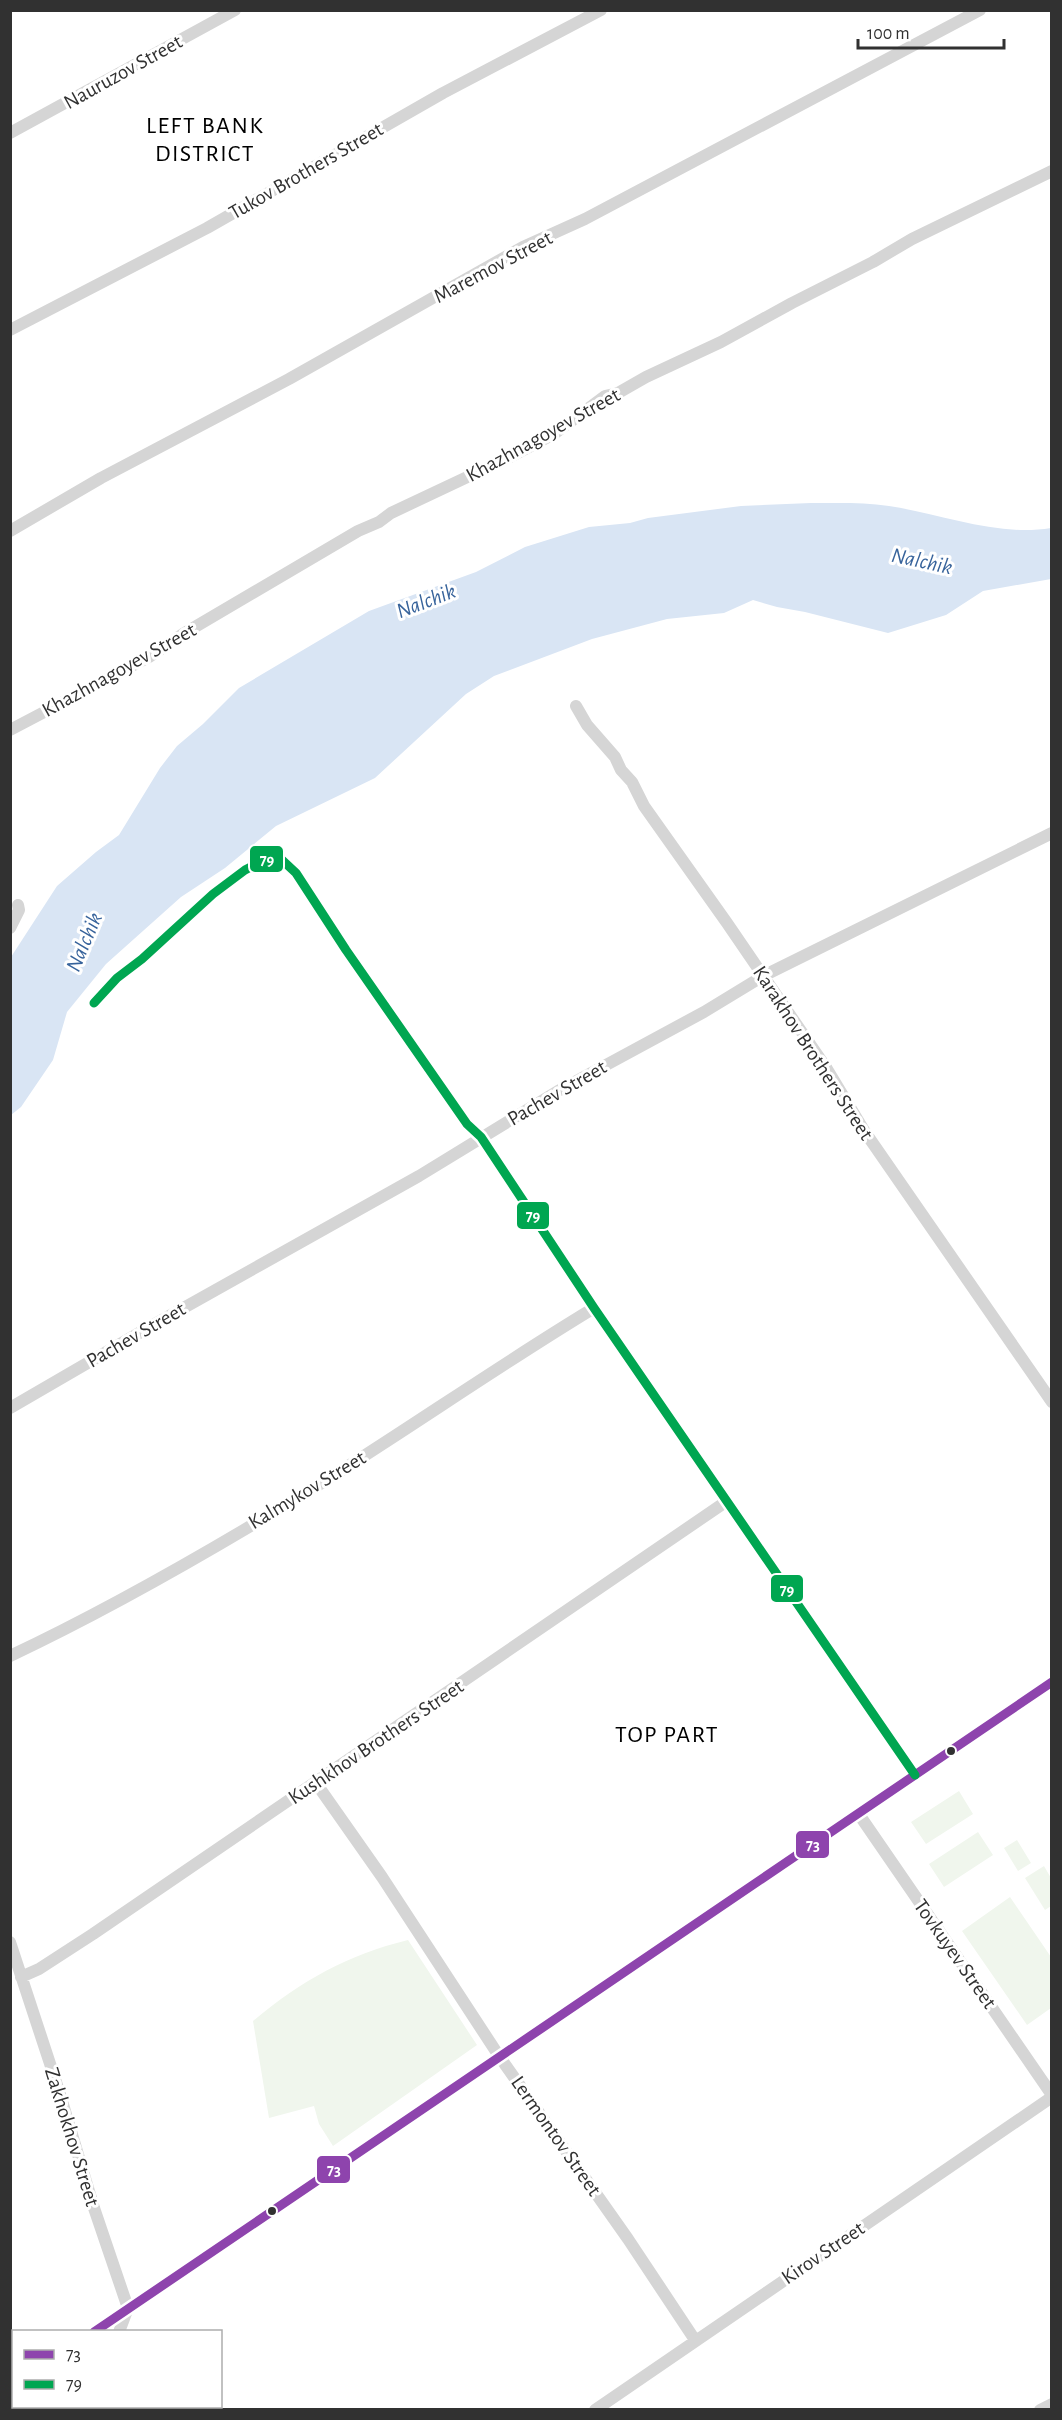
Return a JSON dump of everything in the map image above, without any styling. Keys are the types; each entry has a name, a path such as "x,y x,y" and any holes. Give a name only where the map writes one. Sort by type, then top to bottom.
{"street":[{"name":"Nauruzov Street","path":"10,133 235,10"},
{"name":"Tukov Brothers Street","path":"10,330 207,228 443,93 601,10"},
{"name":"Maremov Street","path":"10,531 101,478 279,384 523,247 585,219 980,10"},
{"name":"Khazhnagoyev Street","path":"10,730 149,657 183,634 391,513 554,434 605,396 618,393 646,377 722,342 873,262 912,238 1052,171"},
{"name":"Karakhov Brothers Street","path":"576,706 587,726 615,757 621,770 632,782 644,806 827,1069 865,1132 1052,1402"},
{"name":"Pachev Street","path":"10,1408 419,1176 482,1137 763,976 1052,832"},
{"path":"94,1003 117,978 244,870 266,859 280,859 296,873 346,950 467,1124 482,1137 594,1308 915,1775"},
{"path":"10,928 20,910 18,905"},
{"name":"Kalmykov Street","path":"10,1656 63,1632 311,1489 594,1308"},
{"name":"Kushkhov Brothers Street","path":"21,1977 39,1969 93,1934 727,1502"},
{"path":"95,2330 1052,1682"},
{"name":"Lermontov Street","path":"316,1783 382,1877 499,2056 628,2239 695,2340"},
{"name":"Tovkuyev Street","path":"858,1813 1052,2096"},
{"name":"Zakhokhov Street","path":"10,1942 128,2308"},
{"name":"Kirov Street","path":"595,2409 1052,2096"},
{"path":"119,2330 128,2308"},
{"path":"1040,2409 1052,2404"}],"shaded area":[{"path":"959,1791 973,1814 926,1844 911,1822"},
{"path":"978,1832 993,1855 944,1887 929,1864"},
{"path":"1017,1840 1031,1863 1018,1871 1004,1848"},
{"path":"1044,1866 1051,1878 1051,1906 1045,1910 1025,1878"},
{"path":"1010,1897 1051,1957 1051,2008 1027,2025 962,1931"},
{"path":"408,1940 477,2045 333,2146 319,2124 314,2106 269,2118 253,2021 289,1994 326,1971 365,1953"}],"water":[{"name":"Nalchik","path":"811,503 880,505 990,527 1031,530 1051,528 1051,579 983,591 946,615 888,633 753,600 724,613 667,619 592,639 494,676 466,694 375,778 276,826 225,868 181,897 106,964 67,1012 53,1060 21,1107 11,1115 11,957 57,886 119,835 160,768 177,746 239,688 369,611 476,572 525,547 589,527 741,506"}],"transit line":[{"name":"79","path":"94,1003 117,978 142,959 213,894 245,870 266,859 281,859 296,873 346,950 467,1124 481,1137 594,1308 915,1775"},
{"name":"73","path":"97,2330 1052,1682"}],"district":[{"name":"LEFT BANK DISTRICT","path":"205,140"},
{"name":"TOP PART","path":"667,1735"}]}
